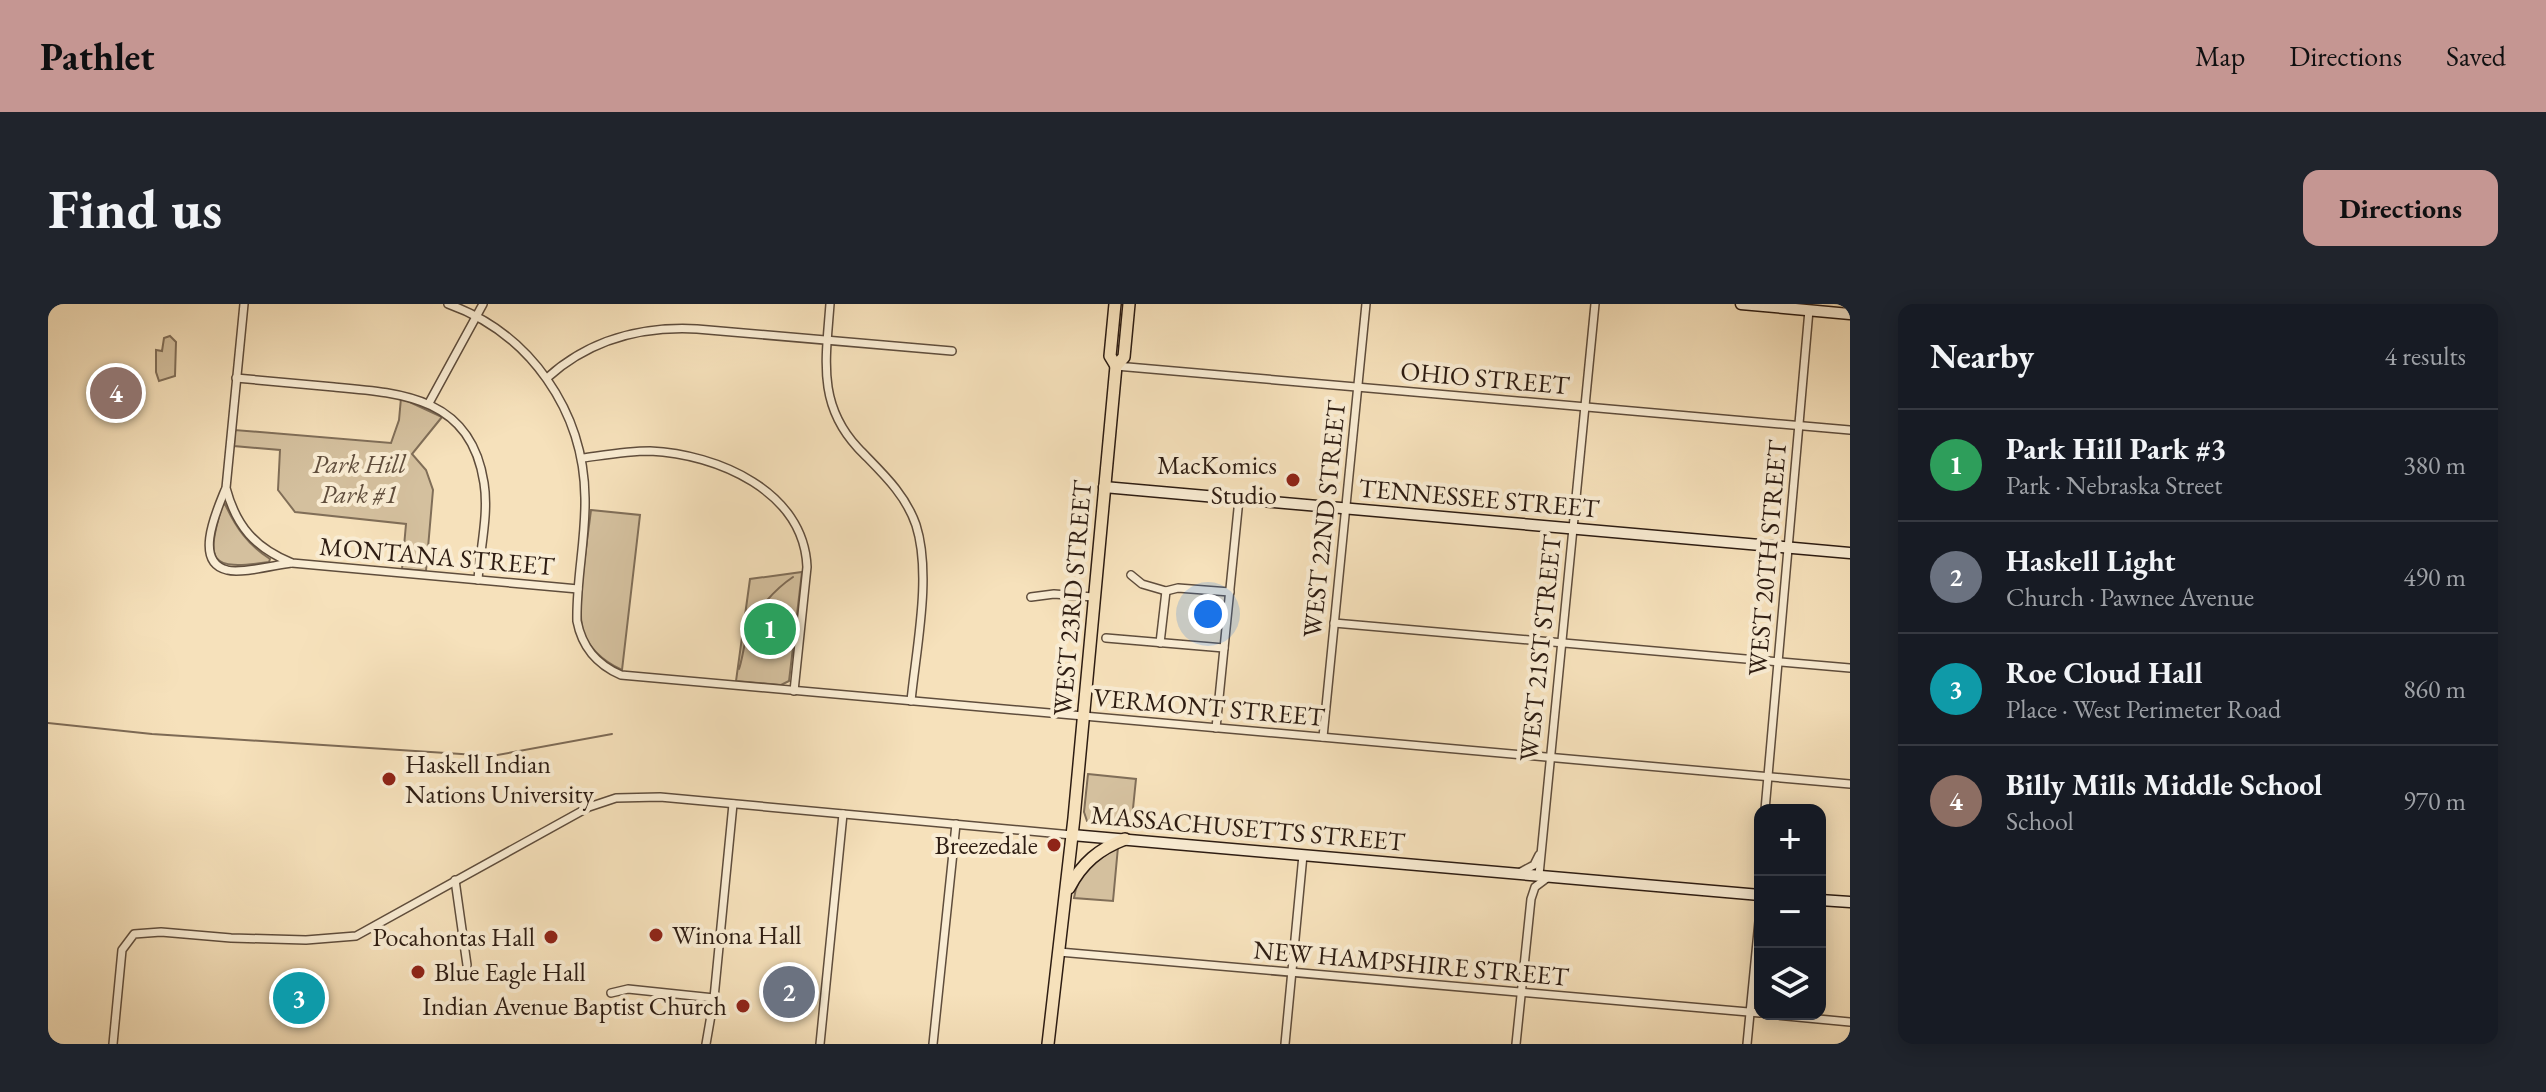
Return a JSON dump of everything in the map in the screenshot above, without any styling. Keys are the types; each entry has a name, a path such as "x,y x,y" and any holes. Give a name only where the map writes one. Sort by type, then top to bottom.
{"main road":[{"name":"WEST 23RD STREET","path":"1115,304 1110,356 1116,366"},
{"name":"WEST 23RD STREET","path":"1048,1044 1084,716 1116,366 1124,357 1129,304"},
{"path":"1741,304 1850,314"},
{"name":"TENNESSEE STREET","path":"1104,487 1850,553"},
{"name":"MASSACHUSETTS STREET","path":"1072,835 1754,894"},
{"path":"1065,900 1086,862 1107,846 1125,839"},
{"path":"1826,900 1850,902"}],"street":[{"path":"226,488 244,304"},
{"path":"448,304 476,316 513,342 547,378 567,412 583,458 585,506 578,589"},
{"path":"429,403 483,304"},
{"path":"830,304 826,376 836,417 848,437 899,491 912,515 920,543 922,583 911,701"},
{"name":"WEST 22ND STREET","path":"1323,737 1366,304"},
{"name":"WEST 21ST STREET","path":"1516,1044 1531,899 1540,876 1549,757 1595,304"},
{"name":"WEST 20TH STREET","path":"1766,804 1809,310"},
{"path":"547,378 561,365 595,345 656,329 697,329 952,351"},
{"name":"OHIO STREET","path":"1116,366 1850,430"},
{"path":"236,378 386,391 429,403 461,429 480,466 485,501 478,580"},
{"path":"583,458 648,451 687,456 737,473 781,503 797,524 807,552 794,691"},
{"name":"MONTANA STREET","path":"226,488 240,524 259,545 292,563"},
{"name":"MONTANA STREET","path":"226,488 208,548 213,559 228,571 292,563 578,589"},
{"path":"1216,728 1239,499"},
{"path":"1131,575 1142,584 1166,591 1178,588 1230,592"},
{"name":"VERMONT STREET","path":"578,589 577,621 582,640 594,658 611,670 630,677 1850,784"},
{"path":"1160,643 1166,591"},
{"path":"1031,597 1046,594 1093,597"},
{"path":"1334,623 1850,668"},
{"path":"1106,638 1224,648"},
{"name":"MASSACHUSETTS STREET","path":"113,1044 122,950 127,939 134,934 161,932 306,940 347,938 380,924 564,819 602,802 641,797 1072,835"},
{"path":"706,1044 714,998 733,804"},
{"path":"820,1044 843,814"},
{"path":"933,1044 956,824"},
{"path":"1518,874 1534,865 1540,853"},
{"path":"1285,1044 1303,855"},
{"path":"1531,899 1540,876"},
{"path":"455,880 467,965"},
{"path":"1747,1044 1756,948"},
{"name":"NEW HAMPSHIRE STREET","path":"1059,952 1754,1013"},
{"path":"611,993 628,989 714,998"},
{"name":"NEW HAMPSHIRE STREET","path":"1826,1020 1850,1022"}],"green space":[{"path":"170,336 176,342 175,376 159,381 156,350 162,351 164,338"},
{"name":"Park Hill Park #1","path":"401,398 442,417 412,454 426,470 433,490 426,571 402,569 406,524 295,512 278,490 280,450 234,446 235,430 391,443 399,420"},
{"path":"225,504 243,535 270,559 269,562 234,565 217,558 214,539"},
{"path":"591,510 640,515 622,670 598,654 583,631 582,589"},
{"path":"802,572 789,681 781,685 736,681 750,579"},
{"path":"1088,774 1136,779 1131,828 1087,821 1084,812"},
{"path":"1118,847 1113,901 1074,898 1084,873"}],"waterway":[{"path":"739,669 755,616 773,594 793,577"},
{"path":"48,723 152,734 492,756 612,734"}],"place":[{"name":"Billy Mills Middle School","path":"116,393"},
{"name":"MacKomics Studio","path":"1293,480"},
{"name":"Park Hill Park #3","path":"770,629"},
{"name":"Haskell Indian Nations University","path":"389,779"},
{"name":"Breezedale","path":"1054,845"},
{"name":"Winona Hall","path":"656,935"},
{"name":"Pocahontas Hall","path":"551,937"},
{"name":"Blue Eagle Hall","path":"418,972"},
{"name":"Haskell Light","path":"789,992"},
{"name":"Roe Cloud Hall","path":"299,998"},
{"name":"Indian Avenue Baptist Church","path":"743,1006"}]}
